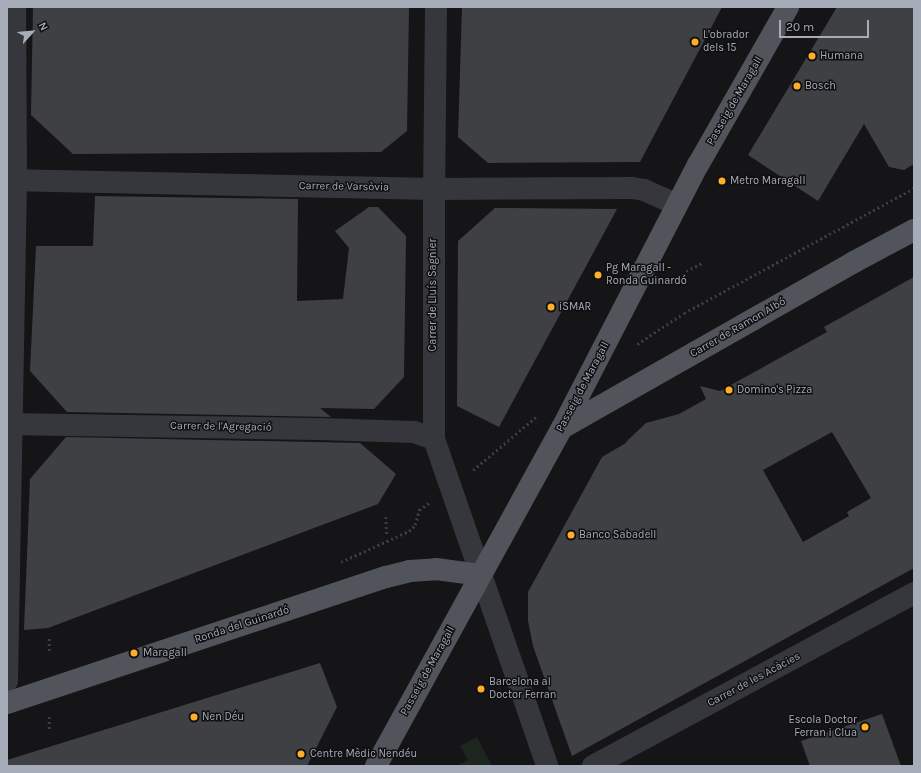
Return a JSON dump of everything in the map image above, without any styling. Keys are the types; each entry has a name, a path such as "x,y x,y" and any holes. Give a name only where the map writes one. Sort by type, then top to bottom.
{"main road":[{"name":"Passeig de Maragall","path":"376,766 562,428 677,205 788,7"},
{"name":"Carrer de Ramon Albó","path":"562,428 854,262 914,230"},
{"name":"Ronda del Guinardó","path":"7,703 386,577 410,571 436,570 480,576"}],"street":[{"path":"7,681 15,7"},
{"name":"Carrer de Lluís Sagnier","path":"436,7 434,439 480,576 548,766"},
{"name":"Carrer de Varsòvia","path":"12,180 434,189 632,188 644,190 677,205"},
{"name":"Carrer de l'Agregació","path":"9,424 414,432 434,439"},
{"name":"Carrer de les Acàcies","path":"593,766 914,593"}],"path":[{"path":"640,341 684,313 914,188"},
{"path":"686,271 702,263"},
{"path":"484,462 522,426"},
{"path":"396,538 409,532 415,525 419,510"},
{"path":"386,517 387,535"},
{"path":"49,636 49,651"},
{"path":"49,714 49,729"}],"shaded area":[{"path":"477,737 492,766 457,766 468,760 460,746"}],"building":[{"path":"33,7 409,7 407,131 381,152 73,154 31,115"},
{"path":"462,7 722,7 640,162 488,163 458,137"},
{"path":"837,7 914,7 914,164 904,170 889,167 864,124 818,201 748,155"},
{"path":"95,196 298,199 297,301 343,299 349,248 335,231 369,207 378,207 406,236 404,377 374,409 320,408 331,417 67,412 30,371 36,246 93,246"},
{"path":"495,208 617,209 499,427 457,406 458,241"},
{"path":"914,277 914,568 572,756 533,646 528,621 528,592 602,457 626,443 646,423 679,414 706,399 700,386 720,391 827,332 824,327","holes":["832,432 871,498 847,512 849,516 803,542 763,470"]},
{"path":"66,437 360,443 396,474 378,504 48,628 24,630 30,479"},
{"path":"320,663 337,707 307,766 7,766 7,760"},
{"name":"Escola Doctor Ferran i Clua","path":"882,714 901,766 810,766 801,741"}],"place":[{"name":"L'obrador dels 15","path":"695,42"},
{"name":"Humana","path":"812,56"},
{"name":"Bosch","path":"797,86"},
{"name":"Metro Maragall","path":"722,181"},
{"name":"Pg Maragall - Ronda Guinardó","path":"598,275"},
{"name":"iSMAR","path":"551,307"},
{"name":"Domino's Pizza","path":"729,390"},
{"name":"Banco Sabadell","path":"571,535"},
{"name":"Maragall","path":"134,653"},
{"name":"Barcelona al Doctor Ferran","path":"481,689"},
{"name":"Nen Déu","path":"194,717"},
{"name":"Escola Doctor Ferran i Clua","path":"865,727"},
{"name":"Centre Mèdic Nendéu","path":"301,754"}]}
